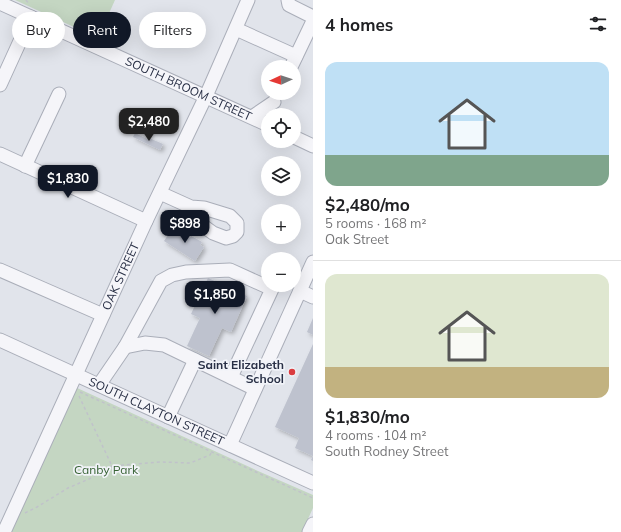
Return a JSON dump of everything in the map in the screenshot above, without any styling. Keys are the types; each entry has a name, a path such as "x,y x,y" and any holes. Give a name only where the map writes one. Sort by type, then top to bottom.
{"street":[{"name":"OAK STREET","path":"3,529 11,516 146,221 206,96 248,0"},
{"path":"288,0 289,5 313,17"},
{"name":"SOUTH BROOM STREET","path":"0,2 21,12"},
{"path":"294,60 313,21"},
{"path":"236,29 292,60"},
{"name":"SOUTH BROOM STREET","path":"65,32 252,117 261,119"},
{"path":"0,85 17,48"},
{"path":"25,166 59,94"},
{"path":"252,117 273,100"},
{"path":"301,140 313,146"},
{"path":"0,154 146,221"},
{"path":"160,193 191,206"},
{"path":"301,289 313,262"},
{"path":"0,270 103,315"},
{"path":"99,385 125,347 161,281 172,275 186,272 230,270 272,289 231,377"},
{"path":"301,291 313,297"},
{"path":"225,443 255,389 300,292"},
{"name":"SOUTH CLAYTON STREET","path":"0,340 313,483"},
{"path":"125,347 145,343 164,345 255,389"},
{"path":"168,417 195,360"},
{"path":"309,532 313,524"}],"path":[{"path":"112,466 76,391 313,498"},
{"path":"11,516 17,517 24,514 68,488 89,479 112,466 161,462 190,463 210,455 225,443"}],"green space":[{"path":"15,0 115,0 110,12 73,12 73,27 65,23 65,12 41,12"},
{"name":"Canby Park","path":"75,387 313,495 313,508 302,532 7,532"}],"building":[{"path":"135,133 149,140 149,138 163,144 160,150 133,137"},
{"path":"172,229 202,242 200,245 204,247 195,261 164,241"},
{"path":"208,278 247,296 231,332 222,328 209,356 187,346 200,318 191,314"},
{"name":"Saint Elizabeth School","path":"313,318 313,335 307,332"},
{"name":"Saint Elizabeth School","path":"313,344 313,456 295,448 299,438 275,427"}],"place":[{"name":"Saint Elizabeth School","path":"292,372"}]}
